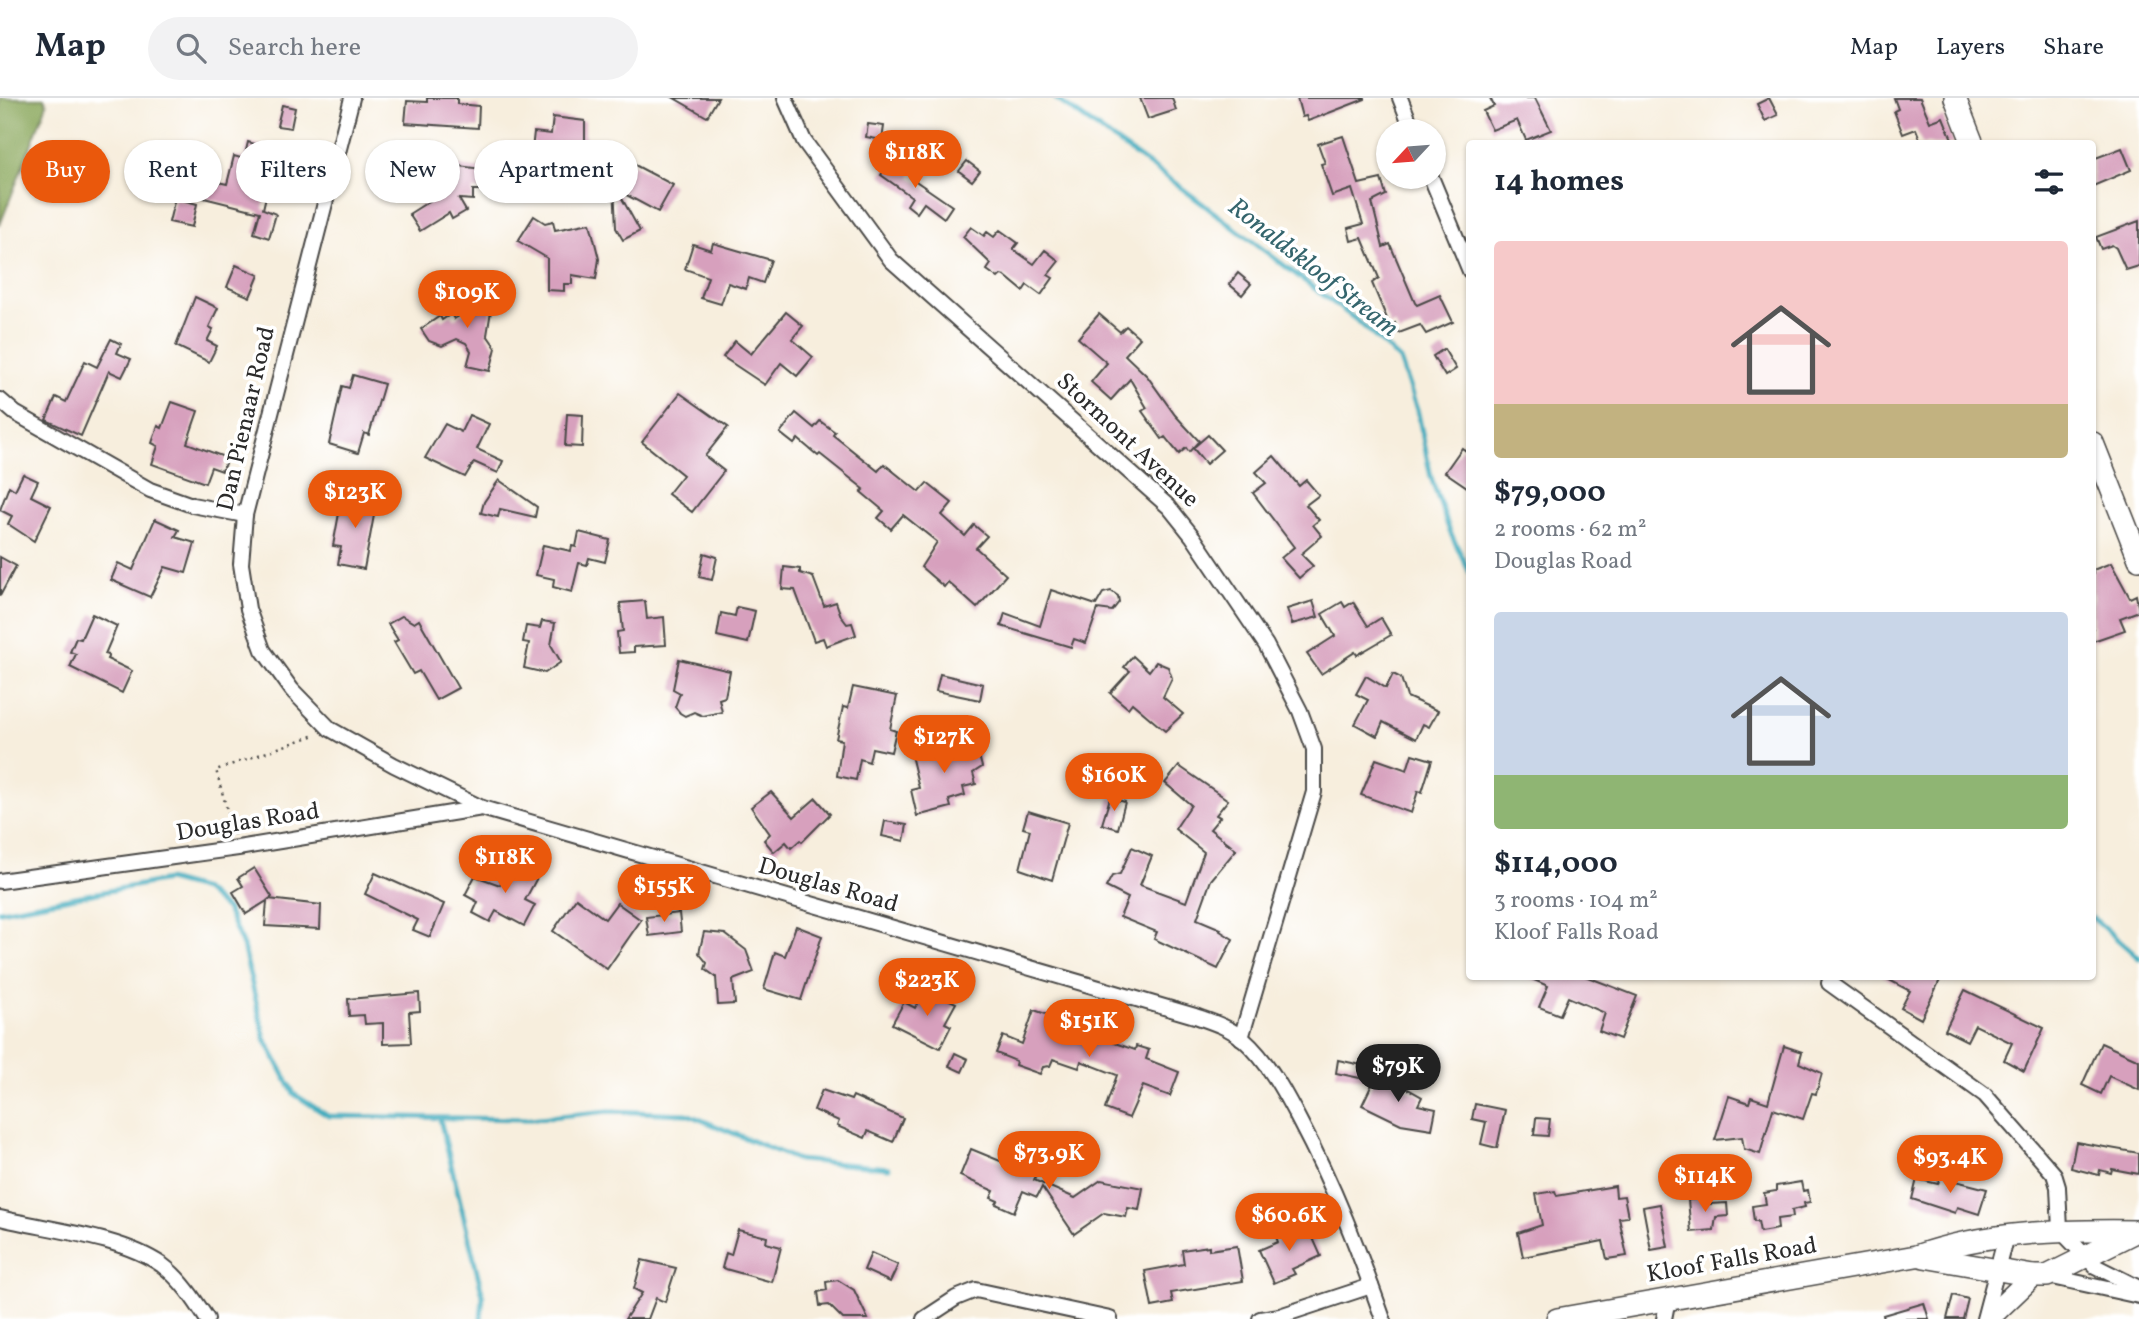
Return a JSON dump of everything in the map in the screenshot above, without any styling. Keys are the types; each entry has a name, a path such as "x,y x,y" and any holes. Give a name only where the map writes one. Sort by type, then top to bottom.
{"main road":[{"path":"1955,98 1971,140"},
{"path":"2096,451 2139,559"},
{"name":"Kloof Falls Road","path":"1557,1319 1666,1309 1916,1256 1950,1245 2060,1230 2138,1231"},
{"name":"Kloof Falls Road","path":"1916,1256 2040,1276 2087,1258 2138,1231"},
{"path":"1986,1319 2040,1276"}],"street":[{"name":"Dan Pienaar Road","path":"352,98 245,515 241,564 248,609 263,650 292,690 330,729 394,765 482,808"},
{"name":"Stormont Avenue","path":"785,98 804,141 891,260 1169,507 1266,645 1300,711 1314,749 1314,792 1241,1038"},
{"path":"1400,98 1408,119"},
{"path":"1436,189 1466,261"},
{"path":"0,400 15,413 150,490 192,505 245,515"},
{"name":"Douglas Road","path":"0,881 238,848 482,808 1145,1001 1220,1025 1241,1038 1267,1067 1331,1180 1383,1319"},
{"path":"1829,983 1985,1095 2054,1174 2059,1187 2060,1230 2104,1272 2139,1288"},
{"path":"0,1218 81,1236 147,1256 174,1275 207,1319"},
{"path":"1986,1319 2006,1237"},
{"path":"2040,1276 2139,1296"},
{"path":"1260,1319 1280,1316 1371,1286"},
{"path":"924,1319 956,1298 976,1290 1110,1319"}],"path":[{"path":"238,848 216,770 330,729"}],"green space":[{"path":"0,98 44,98 47,104 33,140 21,140 21,171 0,225"}],"building":[{"path":"427,98 457,98 457,104 479,106 478,128 405,123 407,101 427,102"},
{"path":"674,98 718,98 707,117"},
{"path":"1140,98 1172,98 1176,110 1148,119"},
{"path":"1297,98 1365,99 1308,121 1306,116 1302,117"},
{"path":"1490,98 1535,98 1551,130 1526,140 1517,120 1492,130 1483,111 1494,106"},
{"path":"1769,98 1778,115 1765,121 1757,104"},
{"path":"1894,98 1920,98 1930,122 1943,117 1952,140 1920,140 1916,129 1903,134 1894,111 1898,109"},
{"path":"282,105 295,108 291,128 277,126"},
{"path":"553,117 585,121 585,140 533,140 534,132 551,134"},
{"path":"868,124 884,126 882,140 866,137"},
{"path":"1343,136 1359,184 1376,180 1376,189 1384,189 1386,195 1372,202 1383,247 1390,244 1415,303 1417,305 1440,295 1453,322 1426,334 1420,325 1399,333 1395,323 1390,326 1372,283 1379,278 1362,238 1351,241 1348,228 1363,224 1352,189 1332,196 1321,164 1325,163 1318,144"},
{"path":"2122,148 2131,170 2096,185 2096,158"},
{"path":"234,156 236,203 264,203 263,209 276,214 269,238 254,233 260,212 222,202 222,183 227,184"},
{"path":"892,159 912,174 910,177 952,206 944,218 924,203 917,213 907,205 912,197 881,175"},
{"path":"967,161 980,171 972,181 959,171"},
{"path":"460,166 474,168 473,200 460,199"},
{"path":"638,167 673,185 658,212 638,201"},
{"path":"460,201 466,211 452,219 449,213 420,231 409,214 426,203 460,203"},
{"path":"174,203 197,204 192,227 169,222"},
{"path":"615,203 625,203 640,231 623,240 616,228"},
{"path":"534,216 545,223 553,221 555,230 590,223 599,259 596,279 572,275 572,284 564,284 564,291 547,290 547,258 518,241"},
{"path":"2139,221 2139,266 2126,270 2116,248 2112,245 2101,249 2096,237"},
{"path":"971,227 984,236 987,232 994,237 1000,230 1018,243 1013,249 1034,264 1045,250 1059,261 1048,275 1053,278 1041,295 1027,285 1023,291 1005,276 998,278 987,270 991,264 963,237"},
{"path":"713,243 771,260 763,283 749,278 746,289 728,283 721,304 701,298 708,277 685,269 693,244 711,250"},
{"path":"236,265 259,275 250,297 227,287"},
{"path":"1238,273 1251,284 1242,295 1229,284"},
{"path":"466,282 485,284 482,302 492,305 487,335 496,348 490,371 467,366 471,351 466,343 457,339 442,346 429,341 421,329 440,316 442,320 451,314 454,319 474,306"},
{"path":"195,297 218,308 209,327 213,329 207,341 217,346 209,362 176,346"},
{"path":"786,312 803,326 792,339 813,357 797,376 781,363 765,385 723,357 735,341 751,354"},
{"path":"1099,314 1120,332 1126,326 1140,338 1125,355 1147,376 1175,415 1199,441 1189,452 1186,448 1179,454 1165,437 1162,439 1142,411 1147,408 1130,379 1111,400 1091,382 1107,363 1078,338"},
{"path":"111,339 121,344 117,353 131,359 122,377 109,371 81,436 46,420 56,397 66,402 85,361 97,367"},
{"path":"1444,349 1456,369 1445,376 1433,356"},
{"path":"353,375 384,384 369,435 364,433 358,453 329,444 342,386 349,388"},
{"path":"680,393 728,427 705,456 724,471 692,512 668,494 683,475 642,442"},
{"path":"172,402 198,411 187,443 227,458 222,471 211,467 205,483 152,464 158,446 152,443 158,426 162,428"},
{"path":"796,413 814,428 820,421 835,432 833,435 878,471 884,464 919,492 927,483 952,503 942,515 965,536 974,525 987,536 976,548 1006,575 977,608 948,582 944,587 921,567 937,542 903,515 891,529 878,518 884,511 861,492 864,489 798,439 794,444 780,433"},
{"path":"567,414 583,415 582,447 565,446"},
{"path":"469,415 489,424 477,449 503,461 498,473 474,462 465,477 425,458 445,424 461,432"},
{"path":"1208,435 1222,450 1206,464 1193,448"},
{"path":"1462,448 1466,451 1466,486 1445,472"},
{"path":"1274,456 1299,486 1306,480 1319,495 1306,505 1319,520 1313,525 1322,536 1301,554 1313,566 1299,578 1281,558 1294,547 1253,493 1266,483 1256,472"},
{"path":"23,474 38,481 31,496 51,506 34,541 8,524 12,516 0,510 9,486 15,490"},
{"path":"499,480 537,507 535,517 500,509 498,517 481,513 484,502"},
{"path":"346,494 377,499 364,569 338,564 341,547 333,546 340,508 344,508"},
{"path":"155,519 179,530 175,537 195,543 186,573 165,567 150,597 111,580 118,563 133,570"},
{"path":"579,532 610,540 605,562 589,558 587,565 579,563 572,592 553,587 554,579 536,575 543,545 571,551 572,546 576,547"},
{"path":"704,553 717,557 712,580 699,577"},
{"path":"0,557 16,566 0,596"},
{"path":"2111,563 2130,598 2136,595 2139,611 2120,618 2125,630 2096,640 2096,569"},
{"path":"784,567 800,569 800,573 813,577 824,606 836,602 841,616 847,624 852,623 856,635 826,646 823,638 814,641 795,590 782,589"},
{"path":"1051,590 1096,605 1103,593 1111,591 1118,596 1119,602 1112,611 1098,609 1086,643 1074,639 1071,647 1001,626 1005,613 1040,626"},
{"path":"645,601 647,619 664,617 666,645 634,647 634,652 619,653 617,632 623,631 620,603"},
{"path":"1313,601 1318,617 1292,624 1287,609"},
{"path":"1342,602 1345,607 1353,602 1368,626 1381,618 1391,635 1357,655 1355,652 1321,674 1307,654 1335,636 1322,614"},
{"path":"737,607 755,611 748,643 717,636 721,613 735,616"},
{"path":"92,614 117,626 105,654 109,655 107,659 132,671 122,693 70,667 76,654 70,652 76,638 81,639"},
{"path":"402,616 414,623 419,620 458,688 436,700 419,671 413,674 394,642 398,640 388,624"},
{"path":"542,621 555,623 551,645 561,662 545,673 524,668 529,643 523,642 526,626 540,628"},
{"path":"1133,656 1149,671 1156,662 1168,667 1172,678 1163,697 1183,714 1165,731 1132,703 1128,708 1110,693 1130,671 1124,667"},
{"path":"679,659 730,671 725,697 719,699 722,712 703,716 694,712 685,716 675,707 680,693 673,689"},
{"path":"940,674 983,684 980,700 936,691"},
{"path":"1393,674 1401,678 1407,697 1438,711 1429,727 1423,724 1416,739 1383,722 1377,736 1355,724 1368,700 1356,694 1366,676 1386,688"},
{"path":"853,687 897,696 890,729 896,731 891,752 872,748 869,762 860,759 856,780 837,776 842,740 836,739 843,707 848,708"},
{"path":"966,734 970,753 978,752 982,767 973,773 976,784 963,787 965,795 949,800 951,807 917,816 911,790 919,788 911,755 948,745 947,739"},
{"path":"1412,754 1432,760 1422,792 1418,791 1411,813 1361,795 1376,759 1407,770"},
{"path":"1179,766 1228,800 1216,815 1220,817 1210,829 1236,850 1211,880 1197,919 1221,929 1220,931 1233,939 1218,969 1154,939 1157,932 1120,917 1128,898 1106,887 1112,876 1120,874 1132,847 1152,856 1140,885 1186,902 1204,852 1175,829 1191,805 1165,783"},
{"path":"771,792 794,817 816,798 830,814 802,842 800,840 791,848 786,842 774,852 764,840 770,834 751,807"},
{"path":"1110,798 1125,802 1118,829 1102,824"},
{"path":"1028,811 1068,823 1052,880 1020,869 1030,830 1023,828"},
{"path":"885,821 907,825 904,841 882,836"},
{"path":"512,861 539,874 525,900 535,905 524,926 496,911 490,922 473,913 478,902 465,895 475,876 500,885"},
{"path":"254,868 272,897 269,899 321,905 320,929 265,926 267,901 246,914 233,892 243,886 238,878"},
{"path":"375,873 444,904 430,937 413,930 418,920 365,894"},
{"path":"576,898 605,919 617,903 641,920 607,969 553,931"},
{"path":"679,913 681,932 649,936 646,917"},
{"path":"796,926 822,936 801,1000 764,989 775,952 785,956"},
{"path":"704,932 725,934 746,950 754,972 733,980 735,1004 718,1005 716,977 705,969 707,963 699,953"},
{"path":"1534,980 1595,980 1637,996 1620,1039 1599,1031 1605,1013 1568,997 1560,1015 1539,1007 1548,986"},
{"path":"1889,980 1940,980 1921,1019 1901,1008 1910,991"},
{"path":"925,988 956,1003 945,1023 951,1026 940,1048 892,1024 904,1002 915,1008"},
{"path":"1965,990 2044,1028 2024,1071 2004,1060 2012,1043 1975,1025 1967,1041 1945,1030"},
{"path":"419,993 420,1011 409,1012 411,1043 383,1044 383,1023 365,1024 364,1015 349,1016 348,999"},
{"path":"1034,1010 1090,1029 1088,1034 1135,1050 1136,1046 1149,1050 1146,1059 1179,1072 1170,1096 1143,1086 1129,1118 1105,1109 1117,1075 1081,1061 1079,1068 1053,1059 1050,1066 1043,1067 1040,1074 1015,1065 1016,1061 996,1053 1003,1036 1022,1044"},
{"path":"2101,1043 2139,1060 2139,1090 2109,1076 2101,1094 2082,1085"},
{"path":"1784,1046 1802,1052 1799,1063 1822,1073 1816,1094 1812,1093 1803,1119 1773,1109 1760,1154 1744,1149 1742,1137 1715,1140 1729,1096 1749,1103 1751,1097 1768,1103"},
{"path":"955,1053 968,1059 962,1072 949,1066"},
{"path":"1338,1060 1376,1068 1374,1081 1336,1073"},
{"path":"1378,1072 1422,1097 1418,1105 1436,1109 1432,1129 1401,1124 1362,1105"},
{"path":"822,1090 851,1100 853,1096 903,1118 893,1142 868,1131 865,1138 837,1126 839,1121 814,1110"},
{"path":"1475,1104 1505,1110 1497,1148 1481,1144 1486,1122 1472,1119"},
{"path":"1536,1118 1550,1119 1548,1136 1534,1135"},
{"path":"2076,1142 2139,1153 2139,1174 2112,1169 2111,1173 2100,1170 2099,1175 2071,1168"},
{"path":"971,1149 1005,1163 1008,1157 1038,1170 1034,1180 1075,1198 1101,1180 1143,1188 1139,1210 1128,1208 1126,1217 1104,1213 1074,1234 1042,1187 1037,1197 1023,1191 1014,1212 996,1204 998,1201 991,1198 994,1191 960,1176"},
{"path":"1940,1177 1987,1189 1979,1214 1957,1207 1955,1213 1912,1199 1917,1179 1938,1184"},
{"path":"1801,1182 1803,1191 1808,1190 1810,1202 1804,1203 1805,1207 1792,1210 1793,1217 1777,1219 1778,1229 1760,1232 1758,1221 1754,1221 1752,1206 1766,1204 1764,1193 1776,1191 1776,1186"},
{"path":"1615,1186 1616,1197 1624,1196 1628,1217 1619,1218 1627,1256 1607,1259 1603,1241 1523,1257 1518,1233 1542,1225 1536,1194 1555,1191 1557,1196"},
{"path":"1710,1198 1710,1204 1727,1203 1728,1216 1716,1217 1714,1230 1691,1232 1688,1200"},
{"path":"1660,1204 1668,1247 1651,1250 1643,1207"},
{"path":"1292,1224 1296,1235 1309,1229 1321,1256 1292,1269 1295,1274 1274,1283 1259,1250 1278,1242 1274,1232"},
{"path":"738,1230 767,1237 766,1243 781,1247 772,1282 722,1268 726,1253 731,1255"},
{"path":"1209,1246 1209,1250 1237,1246 1243,1281 1171,1293 1173,1303 1152,1307 1145,1271 1184,1264 1182,1250"},
{"path":"871,1253 898,1265 890,1282 864,1270"},
{"path":"642,1260 676,1268 665,1302 656,1298 648,1319 625,1319 642,1293 634,1289"},
{"path":"838,1280 854,1290 868,1319 843,1319 829,1305 820,1306 818,1292 827,1290 826,1282"},
{"path":"1953,1295 1968,1299 1963,1319 1947,1319"},
{"path":"1924,1303 1929,1319 1884,1319 1883,1315"}],"waterway":[{"name":"Ronaldskloof Stream","path":"1055,98 1179,186 1359,322 1400,360 1418,413 1431,477 1450,532 1466,565"},
{"path":"0,911 167,880 204,890 227,910 243,946 265,1039 294,1094 328,1116 529,1119 609,1111 687,1114 798,1160 889,1168"},
{"name":"Ronaldskloof Stream","path":"2096,921 2139,958"},
{"path":"440,1119 483,1296 481,1319"}]}
